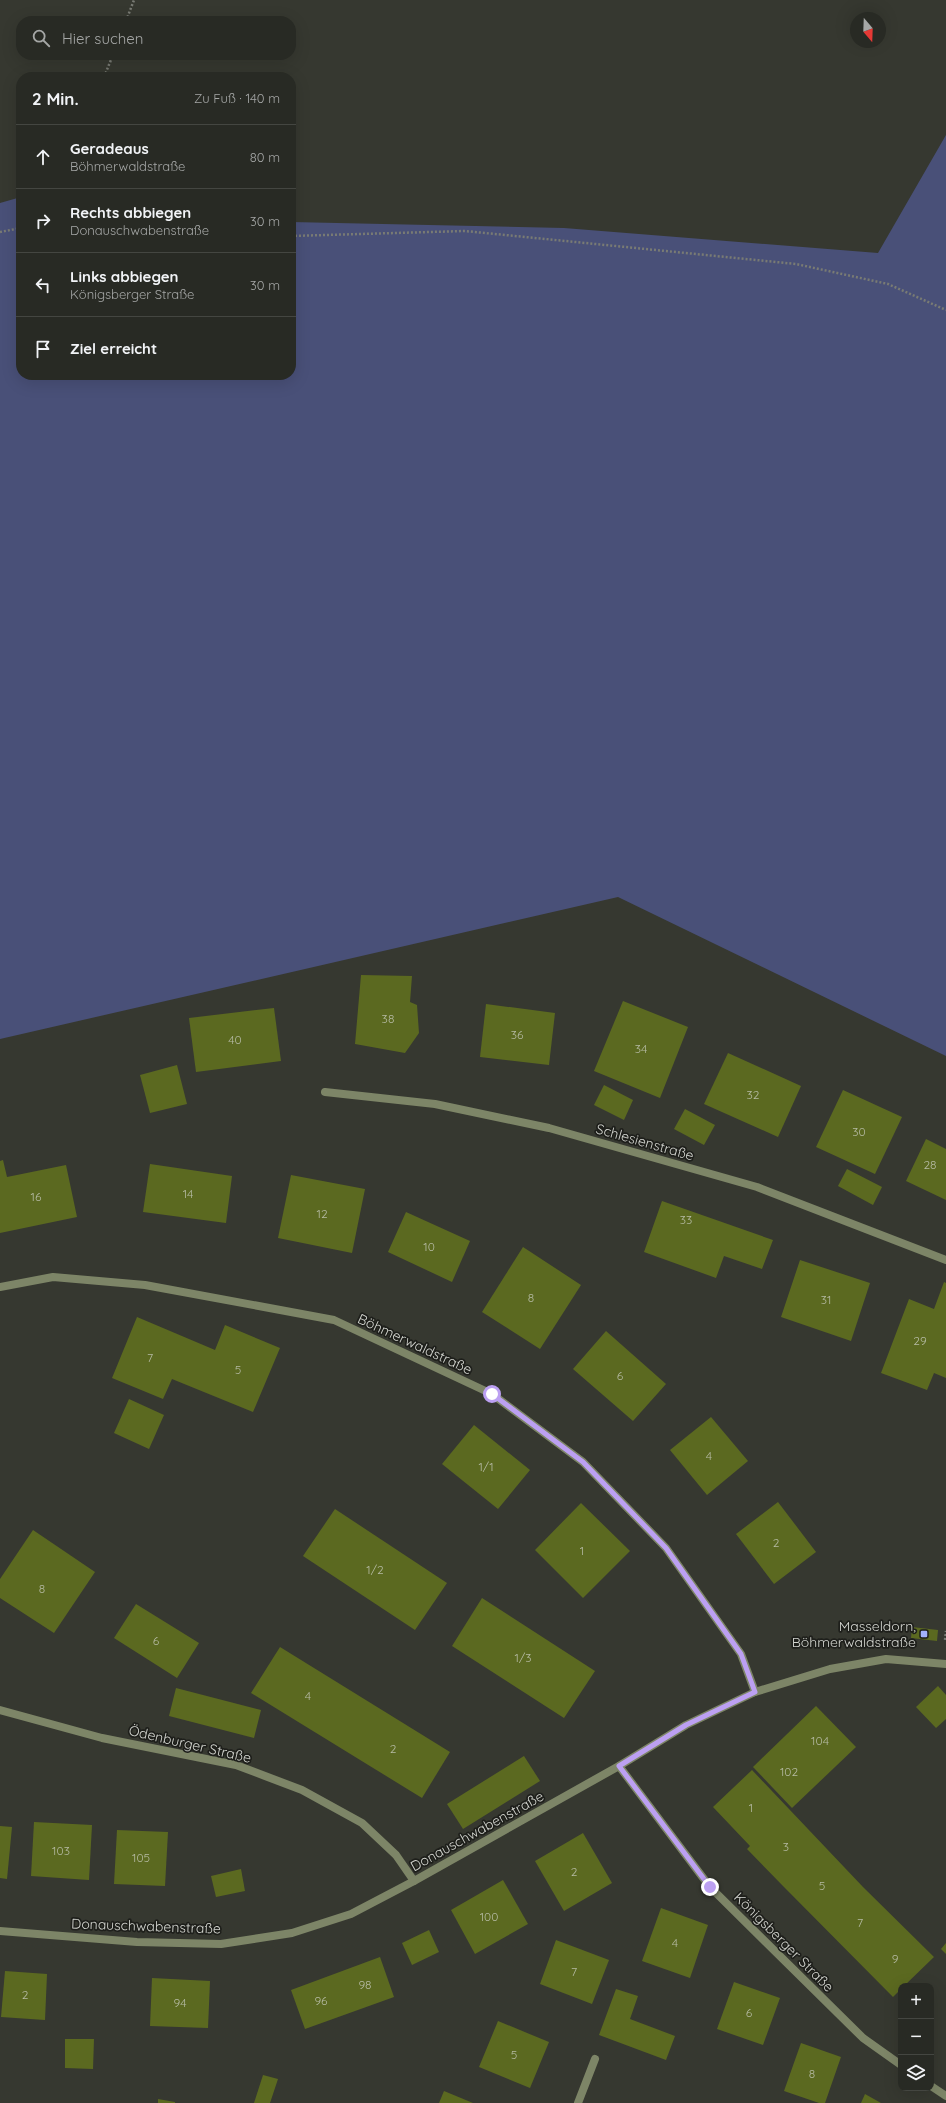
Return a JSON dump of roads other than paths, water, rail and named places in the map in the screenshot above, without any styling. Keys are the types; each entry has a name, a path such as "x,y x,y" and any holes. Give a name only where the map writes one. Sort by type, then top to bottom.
{"street":[{"name":"Schlesienstraße","path":"325,1092 435,1104 549,1128 757,1187 946,1260"},
{"name":"Böhmerwaldstraße","path":"0,1287 53,1277 145,1285 334,1320 492,1394 583,1462 666,1548 741,1654 755,1692"},
{"name":"Donauschwabenstraße","path":"0,1931 137,1942 221,1944 292,1933 351,1914 414,1881 619,1766 686,1725 755,1692 830,1669 886,1659 946,1664"},
{"name":"Ödenburger Straße","path":"0,1710 102,1738 236,1765 302,1790 362,1823 396,1856 414,1881"},
{"name":"Königsberger Straße","path":"619,1766 710,1887 863,2038 898,2063"},
{"path":"578,2103 595,2059"},
{"path":"934,2088 946,2096"}],"place":[{"name":"Masseldorn, Böhmerwaldstraße","path":"924,1634"}]}
